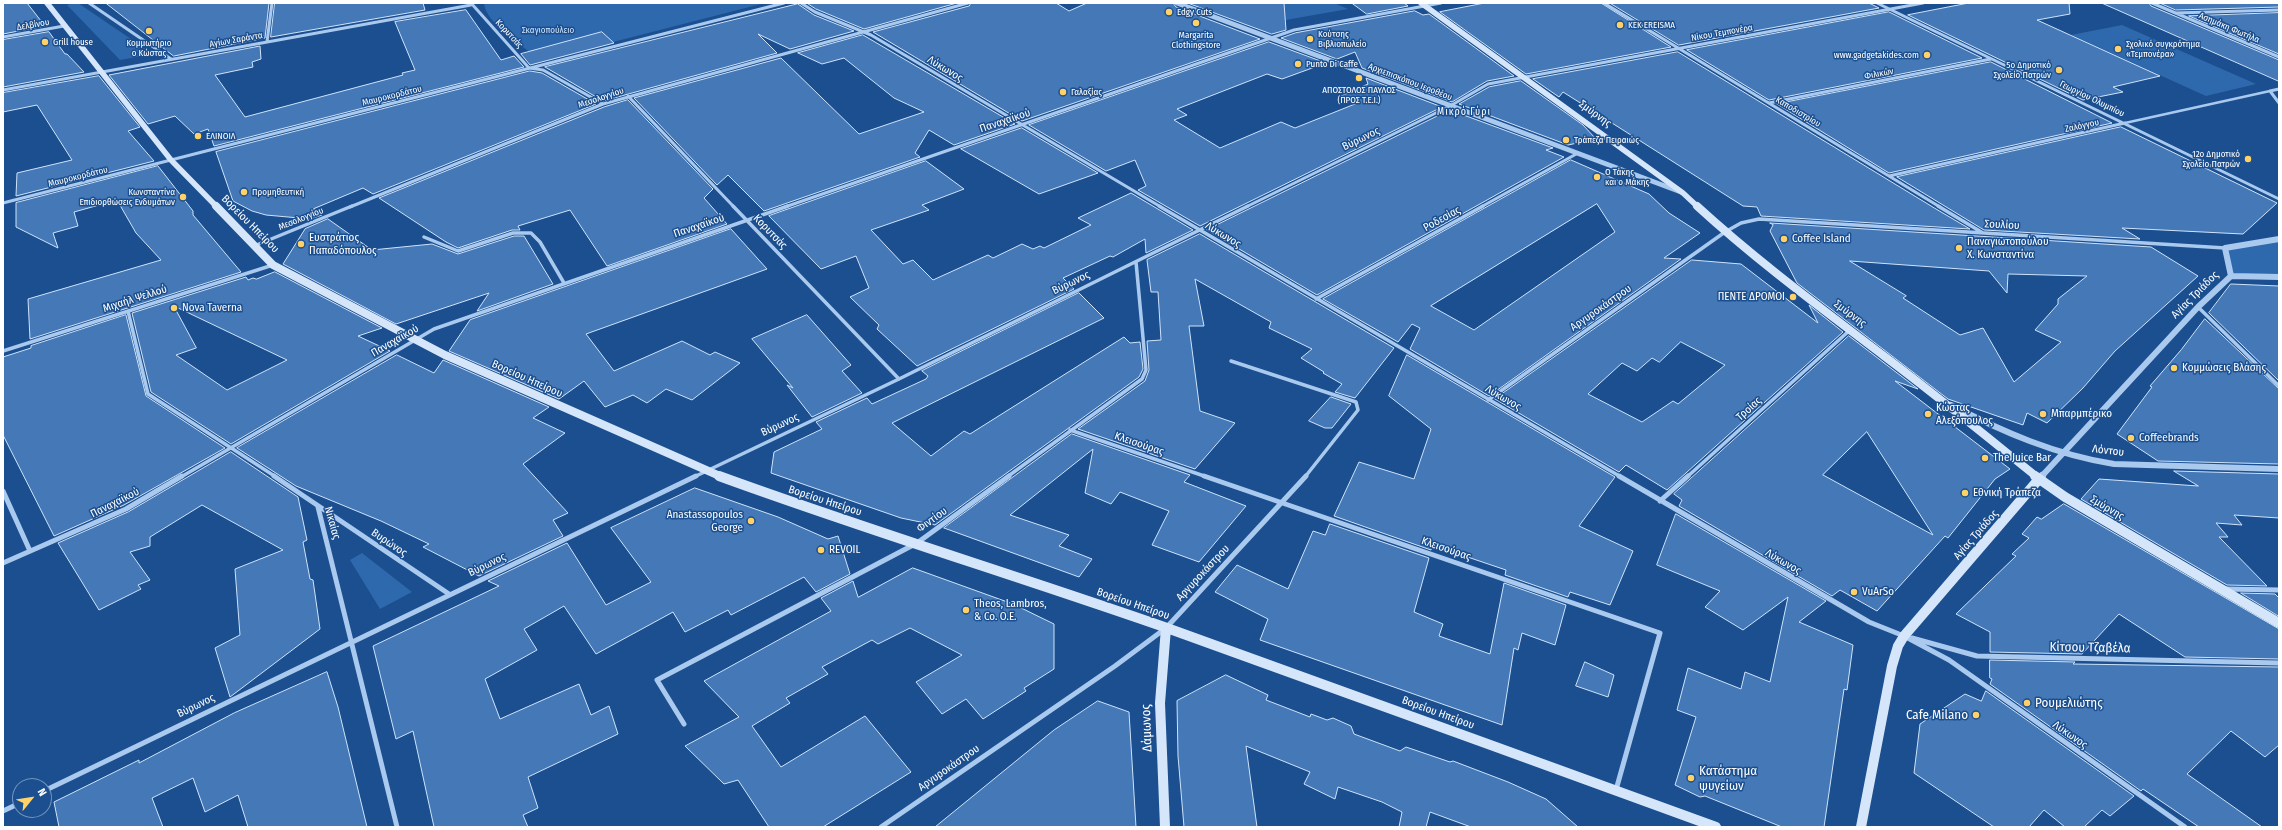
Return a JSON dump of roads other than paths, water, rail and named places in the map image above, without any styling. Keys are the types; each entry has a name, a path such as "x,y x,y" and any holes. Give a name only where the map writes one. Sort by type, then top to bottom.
{"main road":[{"name":"Βορείου Ηπείρου","path":"47,3 171,160 273,265 415,340 485,374 705,471 813,510 917,543 1166,628 1716,827"},
{"name":"Σμύρνης","path":"1423,4 1683,193 1725,232 1945,402 2039,480 2065,497 2279,623"},
{"name":"Αγίας Τριάδος","path":"1861,827 1892,666 1898,646 1904,636 2039,480"},
{"name":"Δάμωνος","path":"1165,827 1160,703 1166,628"}],"street":[{"path":"89,3 171,59"},
{"path":"267,42 272,3"},
{"name":"Μαυροκορδάτου","path":"3,203 784,3"},
{"name":"Λύκωνος","path":"801,3 815,12 863,32 1316,300 1869,622 1904,636 1949,660 2185,827"},
{"name":"Μεσολογγίου","path":"254,246 604,104 628,96 968,3"},
{"name":"Αρχιεπισκόπου Ιεροθέου","path":"1177,3 1683,193"},
{"name":"Παναχαϊκού","path":"3,563 112,516 415,340 444,325 1270,38 1305,27 1423,4 1440,3"},
{"name":"Καποδιστρίου","path":"1604,3 1984,234"},
{"name":"Γεωργίου Ολυμπίου","path":"1877,3 2279,199"},
{"name":"Νίκου Τεμπονέρα","path":"1523,77 1923,3"},
{"name":"Ασημάκη Φωτήλα","path":"2152,3 2279,57"},
{"name":"Αγίων Σαράντα","path":"3,90 471,4"},
{"name":"Κορυτσάς","path":"471,4 529,68"},
{"path":"2174,13 2279,10"},
{"name":"Δελβίνου","path":"3,37 64,26"},
{"name":"Φιλικών","path":"1770,103 1991,58"},
{"path":"529,68 543,70 604,104"},
{"name":"Βύρωνος","path":"52,787 449,594 899,379 1450,106 1488,84 1523,77"},
{"name":"Ζαλόγγου","path":"1889,176 2279,89"},
{"path":"2270,91 2279,103"},
{"name":"Κορυτσάς","path":"628,96 899,379"},
{"name":"Ροδεσίας","path":"1316,300 1578,153"},
{"name":"Σουλίου","path":"1725,232 1741,223 1759,219 2225,248 2279,239"},
{"path":"424,237 458,251 513,233 527,232 537,238 564,283"},
{"name":"Αργυροκάστρου","path":"1488,400 1725,232"},
{"name":"Αγίας Τριάδος","path":"2039,480 2198,307 2231,276 2225,248"},
{"name":"Φιντίου","path":"684,724 657,680 917,543 1142,379 1146,370 1136,262"},
{"name":"Μιχαήλ Ψελλού","path":"3,350 273,265"},
{"path":"2231,276 2279,277"},
{"path":"2198,307 2279,386"},
{"name":"Νικαίας","path":"128,311 148,394 231,447 318,506 397,827"},
{"name":"Τροίας","path":"1660,501 1851,330"},
{"name":"Αργυροκάστρου","path":"881,827 1115,666 1166,628 1314,468 1352,419 1358,406 1356,402 1231,361"},
{"name":"Λόντου","path":"1945,402 2000,428 2064,453 2114,464 2279,469"},
{"name":"Κλεισούρας","path":"1070,430 1660,633 1616,790"},
{"path":"3,491 30,551"},
{"name":"Βυρώνος","path":"318,506 449,594"},
{"path":"2220,588 2279,590"},
{"name":"Κίτσου Τζαβέλα","path":"1904,636 1978,656 2279,663"}],"place":[{"name":"Edgy Cuts","path":"1169,12"},
{"name":"Margarita Clothingstore","path":"1196,23"},
{"name":"KEK EREISMA","path":"1620,25"},
{"name":"Κομμωτήριο ο Κώστας","path":"149,31"},
{"name":"Κούτσης Βιβλιοπωλείο","path":"1310,39"},
{"name":"Grill house","path":"45,42"},
{"name":"Σχολικό συγκρότημα «Τεμπονέρα»","path":"2118,49"},
{"name":"www.gadgetakides.com","path":"1927,55"},
{"name":"Punto Di Caffe","path":"1298,64"},
{"name":"5ο Δημοτικό Σχολείο Πατρών","path":"2059,70"},
{"name":"ΑΠΟΣΤΟΛΟΣ ΠΑΥΛΟΣ (ΠΡΟΣ Τ.Ε.Ι.)","path":"1359,78"},
{"name":"Γαλαξίας","path":"1063,92"},
{"name":"ΕΛΙΝΟΙΛ","path":"198,136"},
{"name":"Τράπεζα Πειραιώς","path":"1566,140"},
{"name":"12ο Δημοτικό Σχολείο Πατρών","path":"2248,159"},
{"name":"Ο Τάκης και ο Μάκης","path":"1597,177"},
{"name":"Προμηθευτική","path":"244,192"},
{"name":"Κωνσταντίνα Επιδιορθώσεις Ενδυμάτων","path":"183,197"},
{"name":"Coffee Island","path":"1784,239"},
{"name":"Ευστράτιος Παπαδόπουλος","path":"301,244"},
{"name":"Παναγιωτοπούλου Χ. Κωνσταντίνα","path":"1959,248"},
{"name":"ΠΕΝΤΕ ΔΡΟΜΟΙ","path":"1793,297"},
{"name":"Nova Taverna","path":"174,308"},
{"name":"Κομμώσεις Βλάσης","path":"2174,368"},
{"name":"Κώστας Αλεξόπουλος","path":"1928,414"},
{"name":"Μπαρμπέρικο","path":"2043,414"},
{"name":"Coffeebrands","path":"2131,438"},
{"name":"The Juice Bar","path":"1985,458"},
{"name":"Εθνική Τράπεζα","path":"1965,493"},
{"name":"Anastassopoulos George","path":"751,521"},
{"name":"REVOIL","path":"821,550"},
{"name":"VuArSo","path":"1854,592"},
{"name":"Theos, Lambros, & Co. O.E.","path":"966,610"},
{"name":"Ρουμελιώτης","path":"2027,703"},
{"name":"Cafe Milano","path":"1976,715"},
{"name":"Κατάστημα ψυγείων","path":"1691,778"}],"district":[{"name":"Μικρό Γύρι","path":"1464,112"}],"park label":[{"name":"Σκαγιοπούλειο","path":"548,30"}]}
